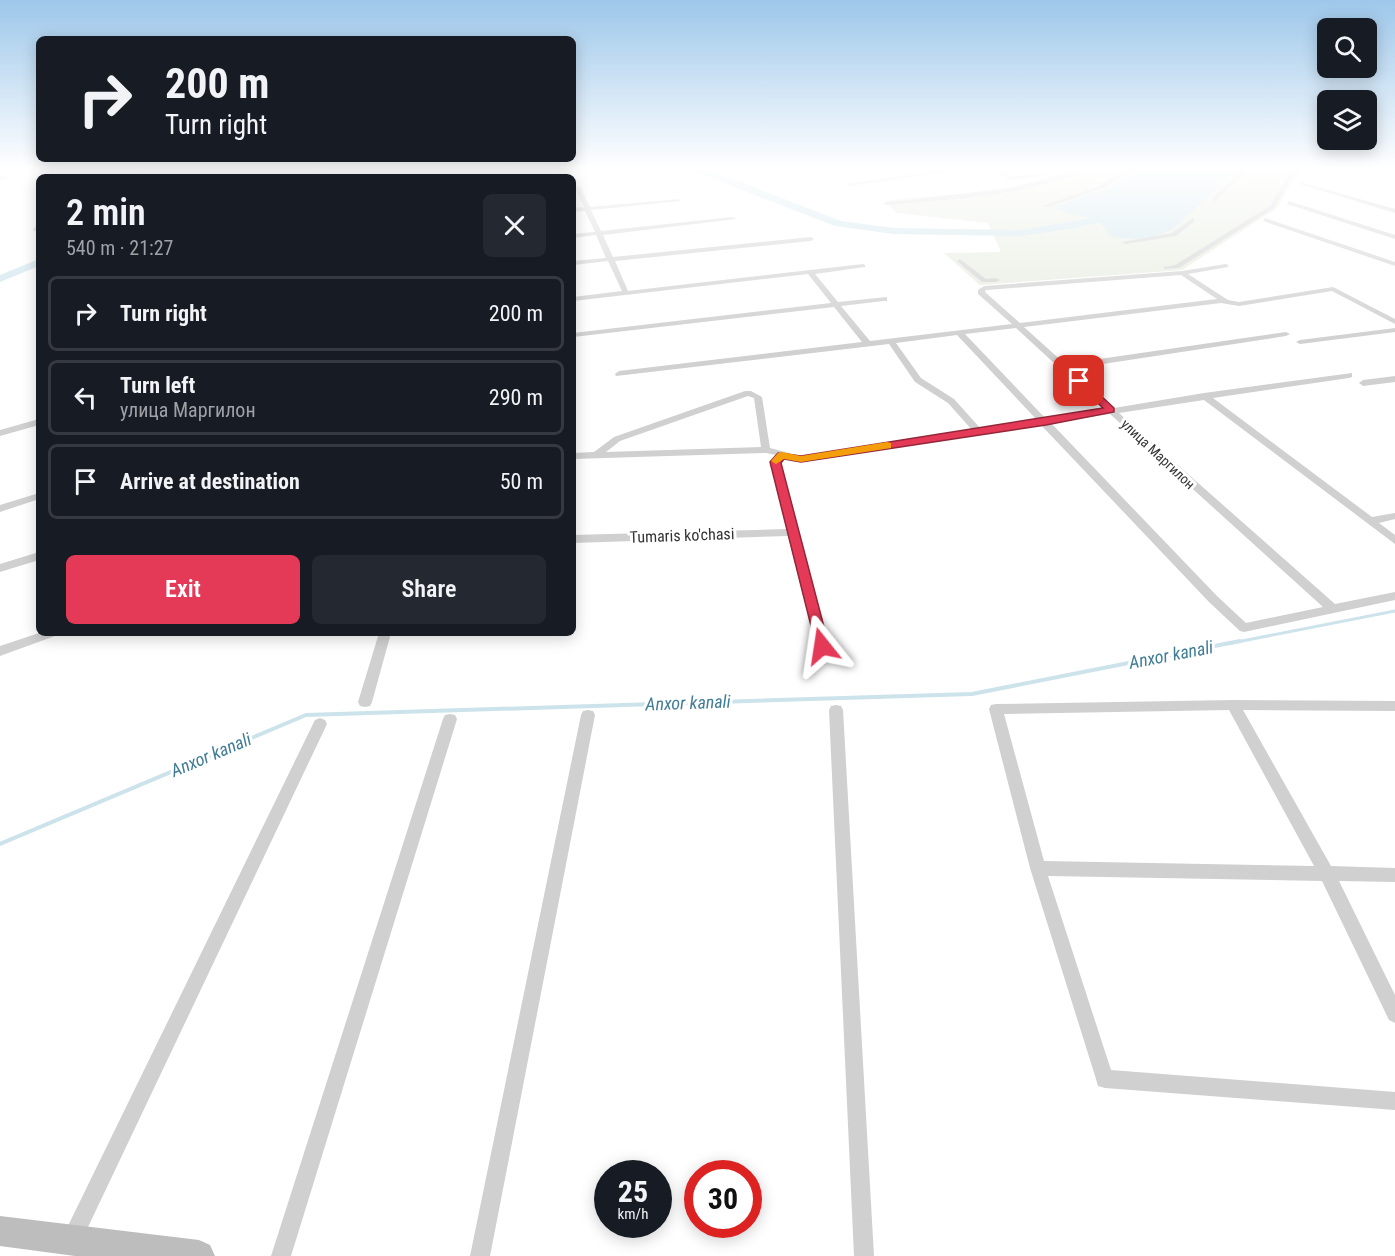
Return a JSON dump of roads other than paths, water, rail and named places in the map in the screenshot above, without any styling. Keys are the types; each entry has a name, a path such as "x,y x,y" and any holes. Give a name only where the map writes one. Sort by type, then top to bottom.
{"street":[{"path":"595,226 626,293"},
{"path":"576,236 669,226"},
{"path":"1125,242 1174,235 1186,226"},
{"path":"960,261 984,281 1177,267 1243,226"},
{"path":"1282,226 1395,264"},
{"path":"1360,226 1395,237"},
{"path":"576,263 811,239"},
{"path":"576,299 863,266"},
{"name":"улица Маргилон","path":"1226,266 1182,273 984,288 981,292 1334,610"},
{"path":"810,272 867,343"},
{"path":"1182,273 1226,302"},
{"path":"620,374 958,332 1226,302 1239,304 1333,289 1395,322"},
{"path":"576,335 884,299"},
{"path":"1300,342 1395,330"},
{"path":"958,332 1213,599 1244,628 1395,596"},
{"path":"1064,367 1286,334"},
{"path":"890,340 918,380 951,401 978,431"},
{"path":"576,456 766,450 801,459 1349,375"},
{"path":"1363,383 1395,379"},
{"path":"596,455 616,440 748,393 758,397 766,450"},
{"path":"1204,396 1395,540"},
{"path":"0,433 36,423"},
{"path":"782,455 775,462 822,646"},
{"path":"0,509 36,497"},
{"path":"1370,521 1395,516"},
{"name":"Tumaris ko'chasi","path":"576,539 792,532"},
{"path":"0,568 36,557"},
{"path":"0,651 42,636"},
{"path":"365,702 384,636"},
{"path":"1233,705 1327,874 1395,1014"},
{"path":"1395,706 1233,705 996,709 1038,868 1105,1079 1395,1101"},
{"path":"836,710 864,1256"},
{"path":"480,1256 588,715"},
{"path":"281,1256 450,719"},
{"path":"71,1240 320,724"},
{"path":"1038,868 1395,875"},
{"path":"0,1231 162,1254 199,1256"}],"water":[{"path":"1103,226 1177,226 1152,237 1143,238 1109,235"}],"waterway":[{"path":"852,226 918,233 1021,233 1073,226"},
{"path":"0,279 36,263"},
{"name":"Anxor kanali","path":"1232,643 1395,611"},
{"name":"Anxor kanali","path":"0,844 306,715 972,694 1240,641"}]}
